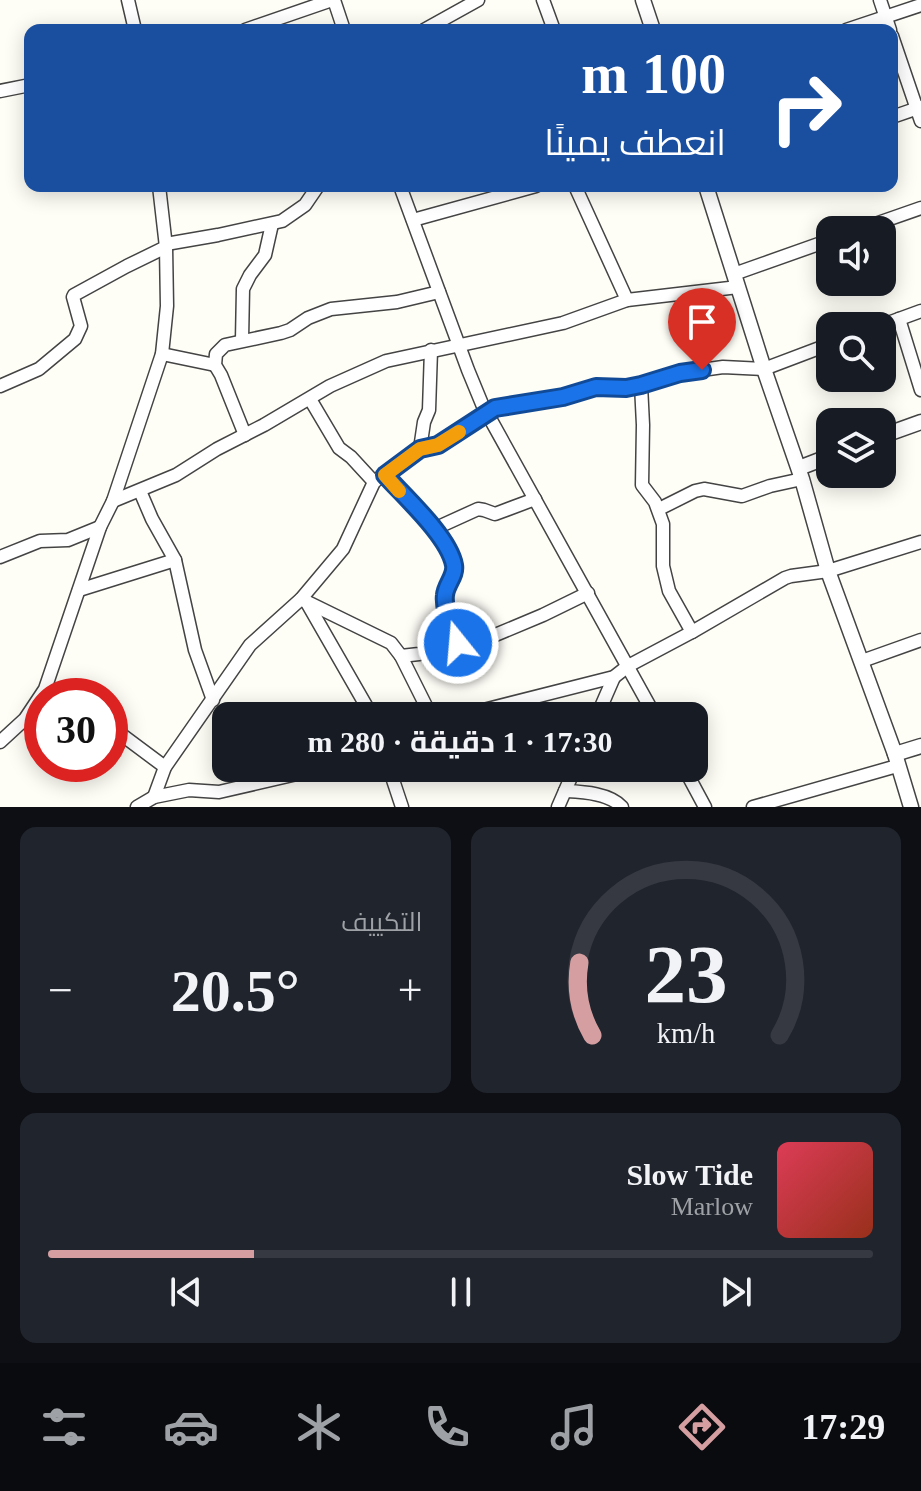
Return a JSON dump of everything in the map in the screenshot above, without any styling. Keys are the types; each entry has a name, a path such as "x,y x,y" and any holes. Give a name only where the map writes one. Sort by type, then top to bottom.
{"street":[{"path":"128,0 134,24"},
{"path":"263,24 333,0 342,24"},
{"path":"435,24 478,0"},
{"path":"543,0 552,24"},
{"path":"643,0 651,24"},
{"path":"880,0 888,24"},
{"path":"863,24 921,5"},
{"path":"898,53 919,112 898,116"},
{"path":"0,91 24,86"},
{"path":"54,678 100,527 113,501 162,354 167,306 166,246 160,192"},
{"path":"0,386 31,374 75,339 81,326 74,295 166,246 282,221 305,205 314,192"},
{"path":"402,192 458,344 488,414 647,702"},
{"path":"413,220 514,192"},
{"path":"578,192 627,300"},
{"path":"708,192 800,474 828,571 911,807"},
{"path":"896,217 921,208"},
{"path":"242,340 243,289 265,255 272,224"},
{"path":"113,501 176,475 330,386 386,361 563,323 627,300 736,280 816,246"},
{"path":"245,435 215,365 216,354 225,345 290,330 308,318 331,309 397,302 439,292"},
{"path":"896,320 921,311"},
{"path":"899,319 921,390"},
{"path":"154,797 165,767 250,645 303,600 324,574 343,549 380,479 420,449 438,445 504,405 563,397 596,387 626,388 680,373 723,367 764,369 816,349"},
{"path":"420,449 429,410 431,350"},
{"path":"162,354 215,365"},
{"path":"641,385 642,485 659,509 664,533 663,566 669,591 692,632"},
{"path":"310,399 339,448 380,479 434,529 445,545 455,569 445,591 445,600 458,643"},
{"path":"896,431 921,422"},
{"path":"659,509 704,489 739,496 800,474 816,464"},
{"path":"140,491 175,560 195,650 213,700"},
{"path":"434,529 478,509 495,514 535,499"},
{"path":"0,557 40,541 68,540 100,527"},
{"path":"515,702 614,677 628,666 785,578 828,571 921,542"},
{"path":"79,590 175,560"},
{"path":"401,656 488,638 588,593"},
{"path":"303,600 391,643 424,702"},
{"path":"303,600 364,702"},
{"path":"862,661 921,640"},
{"path":"603,702 614,677"},
{"path":"0,742 24,720"},
{"path":"128,739 165,767"},
{"path":"753,807 896,760 921,746"},
{"path":"137,807 154,797 189,790 219,792 262,782"},
{"path":"394,782 402,807"},
{"path":"558,807 569,782"},
{"path":"692,782 705,807"},
{"path":"565,791 588,792 618,802 622,807"},
{"path":"219,792 223,807"}],"slow traffic":[{"path":"399,491 385,475 420,449 438,445 459,432"}],"route":[{"path":"458,643 445,600 445,591 454,574 453,562 434,529 385,475 420,449 438,445 504,405 563,397 596,387 626,388 702,370"}]}
